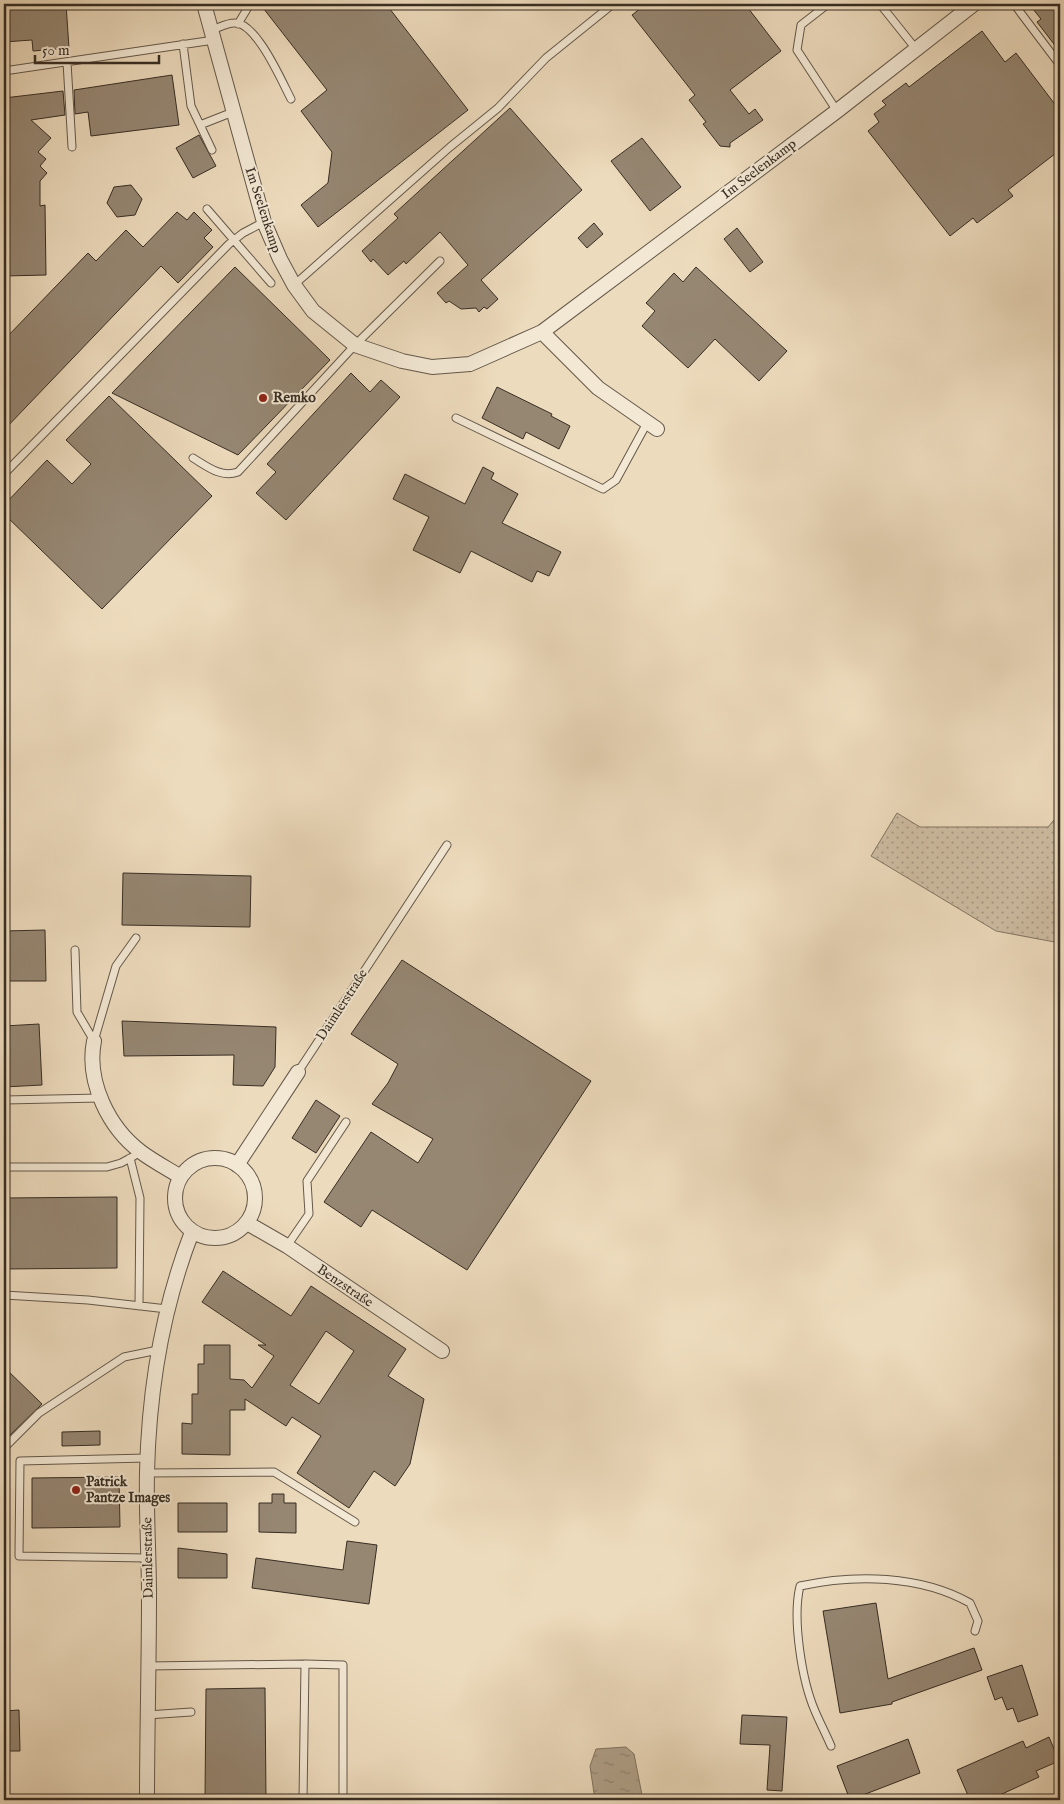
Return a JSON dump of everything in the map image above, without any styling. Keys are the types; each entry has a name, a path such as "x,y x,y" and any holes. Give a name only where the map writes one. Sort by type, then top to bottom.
{"street":[{"name":"Im Seelenkamp","path":"204,4 264,222 294,285 313,311 355,345 402,361 432,367 470,364 542,332 838,111 974,4"},
{"path":"542,332 598,388 652,426"},
{"path":"94,1041 94,1085 116,1127 135,1155 180,1177"},
{"name":"Daimlerstraße","path":"238,1165 298,1072"},
{"path":"213,1158 226,1160 238,1165 247,1174 253,1186 255,1198 253,1211 247,1223 227,1237 215,1239 192,1232 183,1224 177,1213 175,1194 180,1177 189,1167 200,1161 213,1158"},
{"name":"Benzstraße","path":"247,1223 287,1246 442,1351"},
{"name":"Daimlerstraße","path":"147,1800 147,1458 151,1394 158,1350 176,1273 192,1232"}],"lane":[{"path":"238,24 250,4"},
{"path":"294,285 450,147 498,108 546,58 613,4"},
{"path":"828,4 801,25 797,50 838,111"},
{"path":"880,4 916,49"},
{"path":"1014,4 1060,65"},
{"path":"4,71 183,44 238,24 244,25 258,38 291,99"},
{"path":"183,44 191,106 212,150"},
{"path":"67,62 72,147"},
{"path":"200,125 233,112"},
{"path":"207,209 271,283"},
{"path":"4,474 234,241 264,222"},
{"path":"193,458 213,470 228,475 238,472 355,345 440,261"},
{"path":"456,418 603,489 616,480 652,426"},
{"name":"Daimlerstraße","path":"298,1072 447,845"},
{"path":"94,1041 116,966 136,938"},
{"path":"75,950 77,1012 94,1041"},
{"path":"4,1100 100,1098"},
{"path":"287,1246 309,1214 307,1181 346,1122"},
{"path":"4,1167 107,1167 121,1163 135,1155 140,1198 140,1306"},
{"path":"4,1295 167,1309"},
{"path":"4,1448 39,1413 124,1357 158,1350"},
{"path":"147,1458 20,1461 19,1556 148,1558"},
{"path":"147,1473 274,1472 355,1522"},
{"path":"831,1746 814,1710 801,1658 796,1603 800,1586 825,1581 884,1579 937,1588 970,1603 978,1620 975,1631"},
{"path":"302,1800 305,1664"},
{"path":"148,1666 342,1665 343,1800"},
{"path":"147,1715 191,1712"}],"shaded area":[{"path":"897,813 920,827 1048,827 1060,813 1060,943 996,931 871,856"}],"water":[{"path":"626,1747 634,1754 643,1800 595,1800 590,1766 596,1749"}],"building":[{"path":"4,4 66,4 69,48 33,51 32,40 4,42"},
{"path":"260,4 386,4 468,110 318,227 301,205 328,183 332,152 301,111 327,90"},
{"path":"646,4 745,4 781,51 730,90 749,114 755,109 763,120 730,143 730,147 720,146 703,124 706,122 689,100 695,95 632,15"},
{"path":"1029,4 1060,4 1060,52 1037,22 1041,19"},
{"path":"982,31 1005,62 1016,53 1060,111 1060,150 1008,190 1013,196 977,223 973,218 950,236 868,131 879,122 874,114 886,105 882,101 906,83 909,87"},
{"path":"172,75 179,125 91,136 88,112 75,114 74,90"},
{"path":"63,91 65,115 31,120 51,138 38,152 46,159 40,166 47,173 40,181 40,206 45,205 46,275 4,276 4,98"},
{"path":"510,108 582,190 481,280 498,299 487,309 484,307 479,312 476,308 461,309 449,301 446,303 437,293 468,265 440,232 406,264 404,261 388,275 373,259 371,262 362,251 398,218 394,214"},
{"path":"199,135 216,166 193,178 176,148"},
{"path":"642,138 681,187 650,211 611,161"},
{"path":"131,185 142,199 135,215 117,217 107,203 114,187"},
{"path":"177,212 187,220 194,212 212,230 204,238 213,247 178,283 161,266 4,430 4,340 88,253 96,261 126,230 143,247"},
{"path":"594,223 603,234 587,248 578,238"},
{"path":"737,228 763,262 750,272 724,239"},
{"path":"235,267 330,360 238,455 112,393"},
{"path":"696,267 787,351 759,381 715,339 688,368 642,326 655,311 646,303 674,273 683,282"},
{"path":"351,373 370,392 381,380 400,397 286,520 256,493 276,472 267,464"},
{"path":"497,387 552,414 551,416 570,426 559,449 526,432 523,439 482,418"},
{"path":"109,396 212,496 102,609 4,514 4,505 47,460 72,484 91,464 66,440"},
{"path":"483,467 494,473 491,479 518,494 502,523 561,552 549,576 537,571 532,582 471,551 460,573 413,550 429,517 393,499 405,474 465,504"},
{"path":"123,873 251,876 250,927 122,925"},
{"path":"45,930 46,981 4,981 4,931"},
{"path":"402,960 591,1081 467,1270 372,1210 361,1227 324,1202 371,1132 418,1163 433,1139 372,1104 388,1083 398,1064 351,1034"},
{"path":"122,1021 276,1027 275,1067 263,1086 233,1085 234,1055 124,1056"},
{"path":"39,1024 42,1085 4,1087 4,1026"},
{"path":"316,1100 340,1116 316,1153 292,1138"},
{"path":"117,1197 117,1268 4,1269 4,1198"},
{"path":"223,1271 291,1316 311,1286 406,1349 388,1376 424,1399 410,1464 395,1486 374,1471 349,1508 297,1473 321,1436 292,1417 286,1426 245,1399 245,1410 230,1410 230,1455 182,1454 182,1423 192,1424 192,1394 198,1394 198,1364 204,1364 204,1345 230,1345 230,1379 244,1380 252,1388 274,1356 258,1345 266,1345 202,1302","holes":["326,1331 354,1351 319,1404 290,1385"]},
{"path":"4,1367 42,1404 4,1441"},
{"path":"100,1431 100,1445 62,1446 62,1432"},
{"path":"119,1477 120,1527 32,1528 32,1478"},
{"path":"272,1494 284,1494 284,1503 296,1503 296,1533 259,1532 259,1503 272,1503"},
{"path":"178,1503 227,1503 227,1532 178,1532"},
{"path":"347,1541 377,1545 369,1604 252,1588 256,1558 343,1570"},
{"path":"178,1548 227,1554 227,1578 178,1578"},
{"path":"876,1603 888,1679 974,1648 982,1670 892,1702 892,1704 840,1713 823,1611"},
{"path":"1022,1665 1038,1715 1018,1722 1013,1708 1007,1710 1002,1697 995,1700 987,1677"},
{"path":"265,1688 266,1800 205,1800 206,1689"},
{"path":"19,1710 20,1751 4,1751 4,1711"},
{"path":"742,1715 787,1717 782,1791 767,1790 770,1745 740,1744"},
{"path":"1049,1737 1059,1761 1036,1771 1039,1777 989,1800 970,1800 957,1770 1023,1741 1026,1748"},
{"path":"908,1739 920,1773 850,1800 837,1766"}],"place":[{"name":"Remko","path":"263,398"},
{"name":"Patrick Pantze Images","path":"76,1490"}]}
